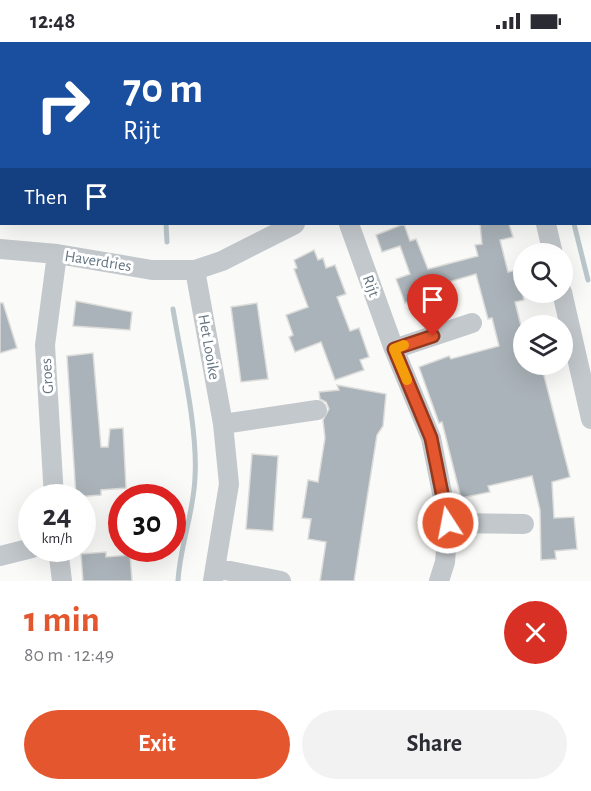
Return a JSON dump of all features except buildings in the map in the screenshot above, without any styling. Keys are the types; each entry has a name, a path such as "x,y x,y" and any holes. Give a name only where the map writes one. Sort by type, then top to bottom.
{"street":[{"path":"199,42 204,42"},
{"name":"Haverdries","path":"0,249 57,254 152,270 195,270 222,261 293,225"},
{"name":"Rijt","path":"349,225 394,349 431,438 448,523 445,562 439,581"},
{"path":"546,225 550,243"},
{"name":"Groes","path":"53,484 45,345 57,254"},
{"name":"Het Looike","path":"195,270 223,424 229,484 214,574 281,581"},
{"path":"565,303 591,418"},
{"path":"394,349 472,323"},
{"path":"223,424 317,410"},
{"path":"448,523 524,524"},
{"path":"0,556 18,552"},
{"path":"60,562 62,581"}],"waterway":[{"path":"166,225 167,242"},
{"path":"574,225 588,280"},
{"path":"173,309 191,415 195,458 194,490 178,581"}],"slow traffic":[{"path":"404,345 394,349 407,380"}],"route":[{"path":"433,336 394,349 431,438 448,523"}]}
